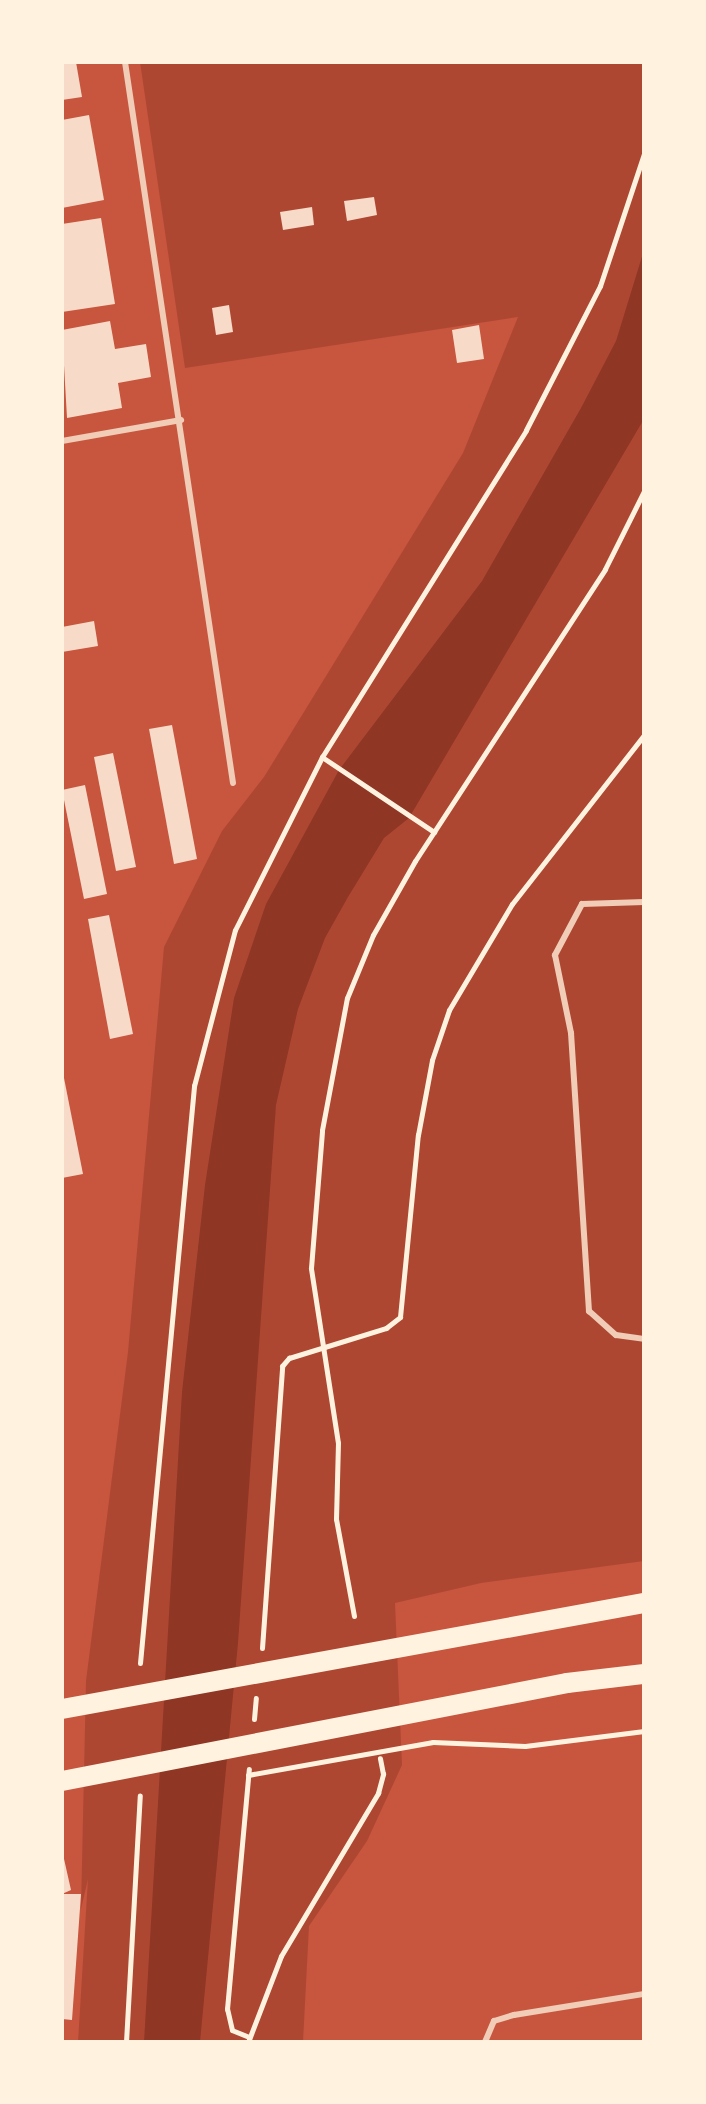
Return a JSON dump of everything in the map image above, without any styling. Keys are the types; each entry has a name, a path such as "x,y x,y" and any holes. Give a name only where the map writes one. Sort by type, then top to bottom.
{"main road":[{"path":"62,1709 644,1603"},
{"path":"62,1781 567,1683 644,1674"}],"lane":[{"path":"125,62 233,783"},
{"path":"62,441 181,420"},
{"path":"644,902 582,904 555,955 571,1033 589,1311 616,1335 644,1339"},
{"path":"485,2042 494,2021 644,1994"}],"path":[{"path":"140,1663 194,1086 235,930 322,757 526,430 600,286 644,154"},
{"path":"354,1616 336,1519 338,1443 311,1268 322,1130 347,998 373,935 434,832 605,569 644,491"},
{"path":"380,1758 383,1774 378,1793 281,1956 248,2040 232,2030 227,2009 248,1775 243,1746 249,1673 263,1638 282,1366 289,1358 358,1337 400,1317 418,1135 432,1060 449,1010 512,904 644,735"},
{"path":"322,757 434,832"},
{"path":"248,1775 433,1742 525,1746 644,1731"},
{"path":"126,2042 140,1795"}],"shaded area":[{"path":"140,62 644,62 644,1561 481,1583 395,1603 402,1765 367,1841 309,1926 303,2042 78,2042 88,1879 81,1909 86,1681 128,1352 164,947 222,831 264,777 463,453 518,317 185,368"},
{"path":"644,250 644,419 409,818 384,838 348,897 325,938 298,1009 276,1105 238,1643 200,2042 144,2042 182,1392 205,1185 234,998 266,904 339,770 482,581 581,408 616,341"}],"building":[{"path":"62,62 76,62 82,97 62,100"},
{"path":"89,115 104,200 62,208 62,120"},
{"path":"374,197 377,215 347,221 344,201"},
{"path":"312,207 314,225 283,230 280,212"},
{"path":"101,218 115,304 62,312 62,224"},
{"path":"229,305 233,332 216,335 212,308"},
{"path":"110,321 115,349 146,344 151,377 118,383 122,408 67,418 62,330"},
{"path":"479,325 484,359 457,363 452,330"},
{"path":"94,621 98,646 62,652 62,627"},
{"path":"172,725 197,859 174,864 149,729"},
{"path":"113,753 136,867 116,871 94,757"},
{"path":"85,785 107,894 84,899 62,790"},
{"path":"109,915 133,1034 110,1039 88,919"},
{"path":"62,1068 83,1174 62,1178"},
{"path":"62,1850 71,1890 62,1894"},
{"path":"62,1894 81,1894 72,2020 62,2019"}]}
